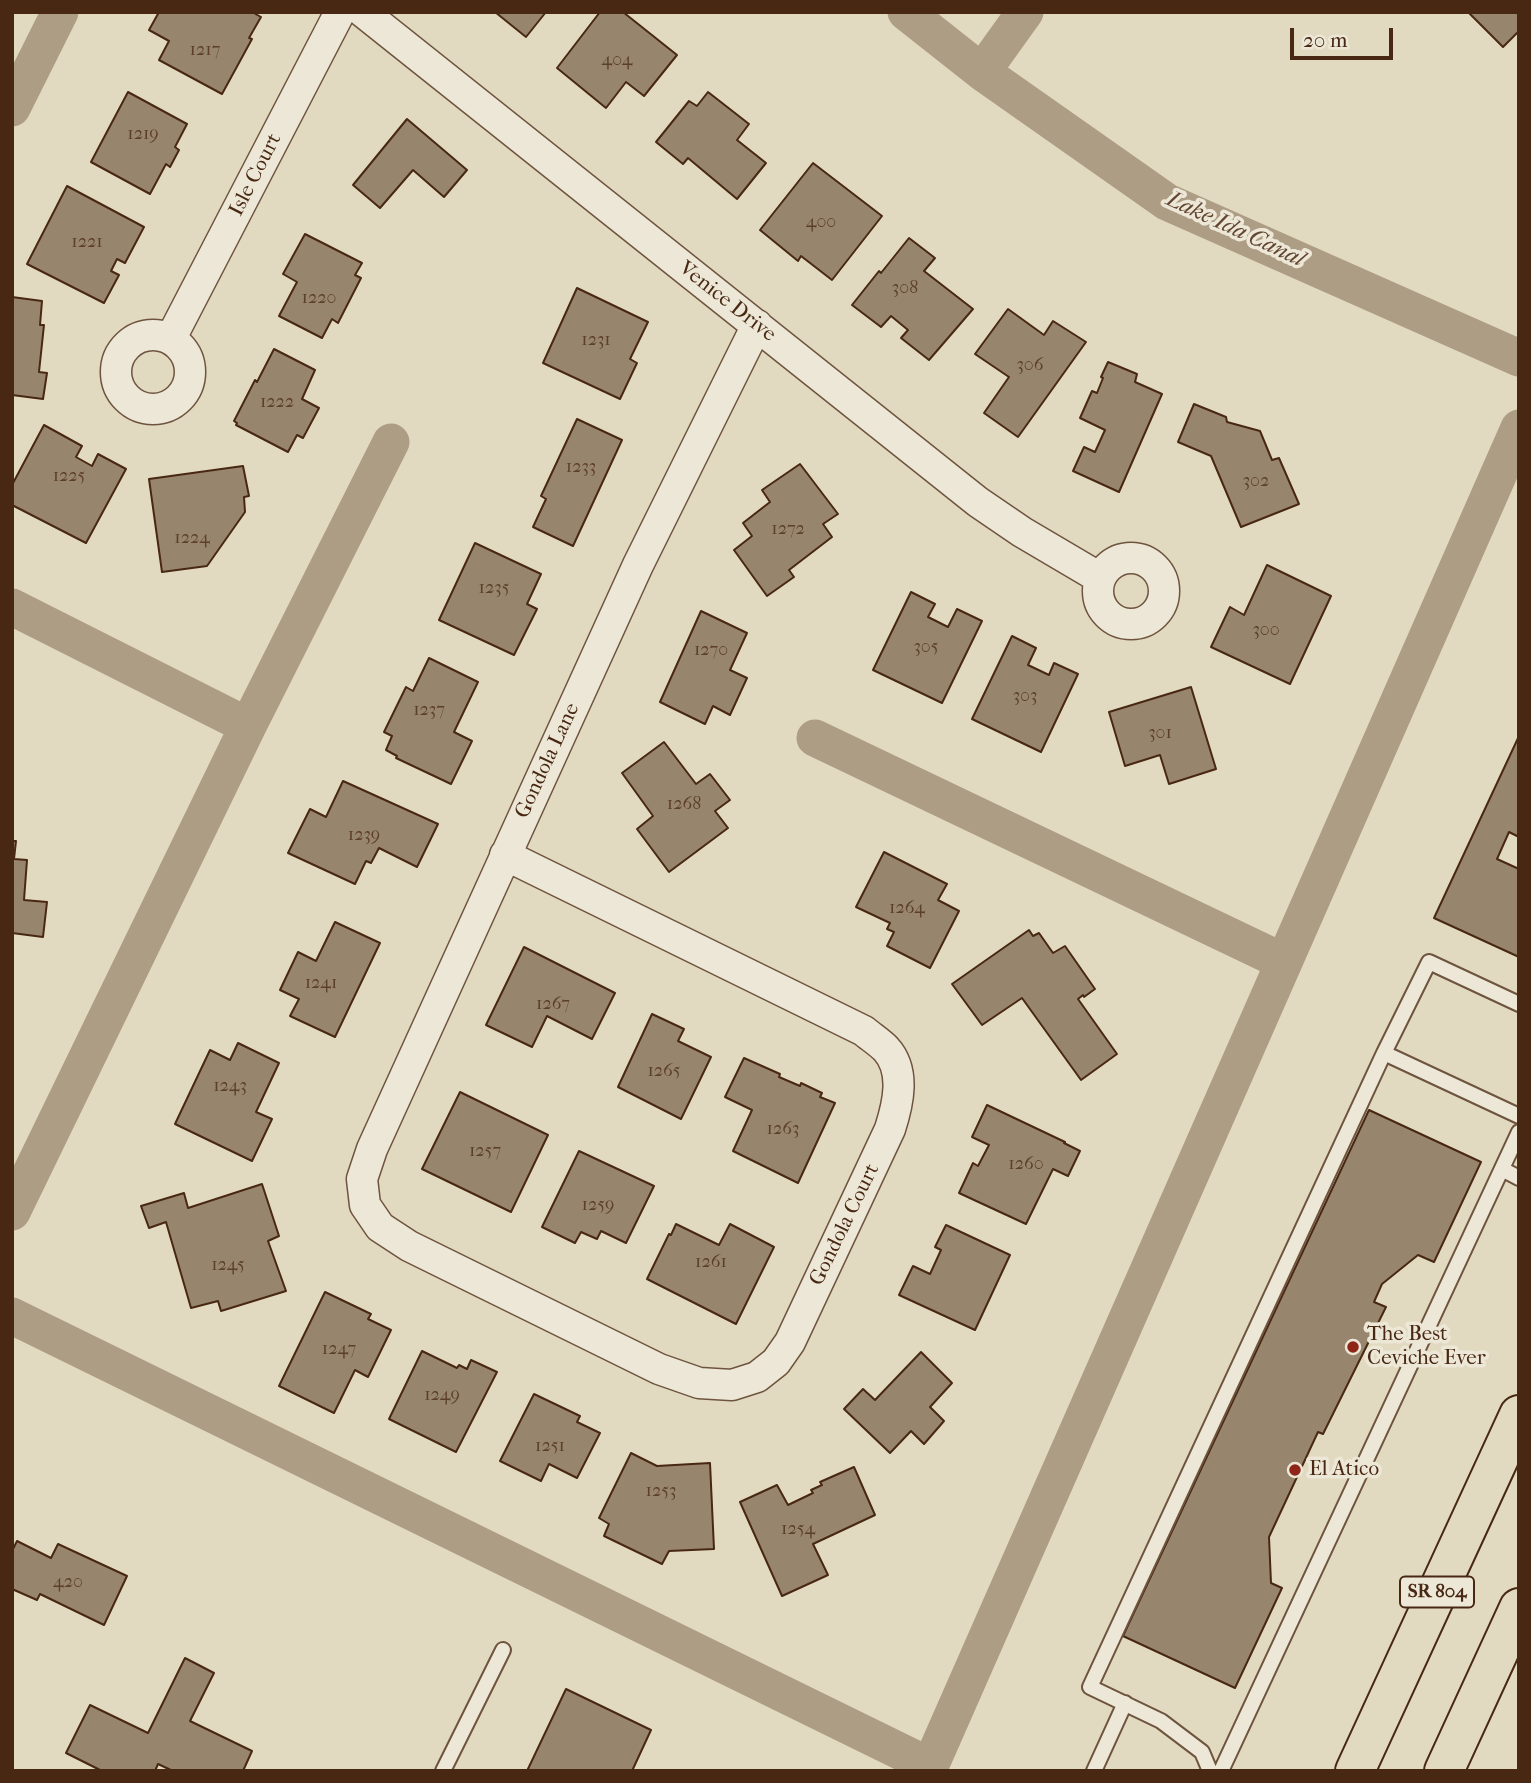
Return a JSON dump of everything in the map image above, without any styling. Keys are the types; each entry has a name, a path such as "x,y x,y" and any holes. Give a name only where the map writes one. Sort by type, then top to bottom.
{"main road":[{"name":"SR 804","path":"1355,1771 1519,1415"},
{"path":"1444,1771 1519,1608"}],"street":[{"name":"Isle Court","path":"171,338 340,12"},
{"name":"Venice Drive","path":"363,12 978,502 1022,532 1100,578"},
{"name":"Gondola Lane","path":"365,1205 362,1179 372,1149 638,565 757,325"},
{"name":"Gondola Court","path":"365,1205 380,1227 409,1247 659,1369 699,1383 732,1385 757,1377 776,1362 790,1342 890,1129 898,1103 898,1074 892,1057 885,1048 864,1031 505,855"}],"lane":[{"path":"1210,1771 1202,1752 1161,1721 1090,1687 1384,1053 1429,962 1519,1003"},
{"path":"1384,1053 1519,1116"},
{"path":"1221,1771 1519,1132"},
{"path":"1502,1169 1519,1178"},
{"path":"443,1771 503,1650"},
{"path":"1094,1771 1125,1703"}],"building":[{"path":"159,12 252,12 261,17 222,94 159,60 169,41 149,30"},
{"path":"495,12 546,12 526,37"},
{"path":"600,12 623,12 677,55 644,96 626,82 606,108 557,68"},
{"path":"1468,12 1519,12 1519,31 1503,47"},
{"path":"128,92 187,124 175,147 179,150 170,167 166,164 150,194 91,162"},
{"path":"708,92 749,124 737,140 766,163 737,199 688,158 683,164 656,142 689,101 697,106"},
{"path":"407,119 467,170 444,197 413,170 380,208 353,185"},
{"path":"813,163 882,216 832,280 801,256 798,261 760,230"},
{"path":"67,186 144,227 125,263 117,259 111,271 119,275 104,303 27,264"},
{"path":"305,234 362,263 355,275 361,278 338,323 332,319 322,338 279,316 297,282 283,274"},
{"path":"909,238 935,258 924,271 973,309 929,360 901,338 908,330 891,316 881,327 852,305"},
{"path":"577,288 648,322 630,359 637,363 620,399 543,363"},
{"path":"12,297 42,301 40,325 44,325 39,372 47,373 43,399 12,395"},
{"path":"1008,309 1044,335 1053,321 1086,342 1018,437 984,413 1009,377 975,354"},
{"path":"274,349 315,370 302,399 319,408 303,438 297,435 288,452 236,425 234,421"},
{"path":"1108,362 1137,374 1135,382 1162,394 1119,492 1073,471 1084,447 1095,452 1105,430 1080,418 1092,391 1097,393"},
{"path":"1194,404 1226,417 1227,422 1260,431 1272,460 1279,458 1299,504 1241,527 1211,456 1178,442"},
{"path":"577,419 622,440 573,546 533,527 546,499 541,496"},
{"path":"44,425 82,446 76,457 92,466 98,454 126,469 86,543 12,505 12,485"},
{"path":"800,464 838,514 823,524 832,537 789,570 794,577 767,596 734,550 752,536 743,523 770,502 762,490"},
{"path":"243,466 249,496 244,497 245,512 207,566 162,572 149,479"},
{"path":"475,543 541,574 527,604 537,609 514,655 439,620"},
{"path":"1267,565 1331,596 1290,684 1211,647 1230,607 1244,615"},
{"path":"911,592 935,604 928,617 948,627 957,609 982,621 942,703 873,670"},
{"path":"701,611 747,633 730,670 747,678 730,715 713,706 705,724 660,702"},
{"path":"1012,636 1036,648 1028,665 1049,675 1054,663 1078,674 1041,752 972,719"},
{"path":"429,658 478,682 454,732 472,741 451,784 396,758 397,756 386,750 392,736 384,732 406,687 413,691"},
{"path":"1191,687 1216,769 1169,784 1160,755 1125,766 1109,712"},
{"path":"1519,736 1519,837 1509,832 1497,859 1519,869 1519,957 1434,918"},
{"path":"664,742 696,784 710,774 730,800 715,811 728,828 669,872 637,829 653,816 622,773"},
{"path":"343,781 438,824 417,867 379,848 371,863 366,861 355,884 288,853 310,809 326,817"},
{"path":"12,841 16,841 14,859 27,860 24,900 47,902 43,937 12,933"},
{"path":"884,852 947,884 938,900 959,911 930,968 887,946 894,932 887,929 890,923 856,907"},
{"path":"335,922 380,943 335,1037 290,1016 299,999 280,990 298,952 316,961"},
{"path":"1029,930 1033,936 1039,933 1053,953 1065,946 1095,989 1078,999 1117,1054 1081,1080 1022,998 982,1025 952,984"},
{"path":"524,947 615,993 592,1039 547,1016 532,1047 486,1025"},
{"path":"652,1014 684,1029 678,1041 711,1057 681,1119 618,1087"},
{"path":"238,1043 279,1063 256,1112 272,1119 252,1161 175,1124 210,1050 230,1060"},
{"path":"744,1058 780,1074 779,1077 822,1093 820,1097 835,1103 798,1183 733,1151 752,1110 725,1097"},
{"path":"460,1092 548,1135 511,1212 422,1169"},
{"path":"987,1105 1080,1151 1068,1176 1053,1169 1026,1224 959,1193 973,1163 978,1166 989,1145 972,1137"},
{"path":"1369,1110 1481,1162 1434,1262 1418,1255 1382,1284 1374,1302 1386,1307 1323,1434 1318,1432 1269,1537 1271,1583 1282,1588 1235,1688 1123,1636"},
{"path":"579,1151 654,1186 626,1243 601,1231 597,1239 581,1232 575,1243 542,1227"},
{"path":"262,1184 279,1236 268,1241 286,1291 221,1311 218,1301 191,1308 166,1222 149,1228 141,1206 184,1193 188,1208"},
{"path":"676,1224 719,1245 730,1224 774,1247 736,1324 647,1279"},
{"path":"946,1225 1010,1255 975,1330 899,1295 913,1266 930,1274 941,1250 935,1247"},
{"path":"325,1292 371,1314 368,1319 391,1330 368,1377 355,1370 334,1413 279,1386"},
{"path":"422,1351 457,1368 459,1365 467,1369 471,1360 497,1372 456,1452 389,1419"},
{"path":"921,1352 952,1383 930,1407 944,1421 924,1444 911,1431 890,1453 844,1409 863,1389 875,1400"},
{"path":"534,1394 580,1416 577,1422 600,1433 577,1478 549,1464 541,1481 500,1461"},
{"path":"631,1453 657,1466 710,1463 714,1549 669,1551 662,1564 604,1536 609,1524 599,1518"},
{"path":"854,1467 875,1515 813,1544 828,1575 782,1596 740,1502 777,1485 788,1505 813,1493 811,1490 822,1485 820,1482"},
{"path":"17,1541 51,1558 58,1544 127,1576 104,1625 40,1594 37,1600 12,1589 12,1551"},
{"path":"185,1658 214,1673 190,1721 252,1751 243,1771 173,1771 158,1764 155,1771 102,1771 66,1753 90,1705 148,1733"},
{"path":"566,1689 651,1730 632,1771 527,1771"}],"waterway":[{"path":"12,108 60,12"},
{"name":"Lake Ida Canal","path":"906,12 982,72 1167,202 1519,358"},
{"path":"982,72 1025,12"},
{"path":"928,1771 1519,428"},
{"path":"12,1212 248,726 391,442"},
{"path":"12,607 248,726"},
{"path":"815,738 1284,962"},
{"path":"12,1316 930,1766"}],"place":[{"name":"The Best Ceviche Ever","path":"1353,1347"},
{"name":"El Atico","path":"1295,1470"}]}
